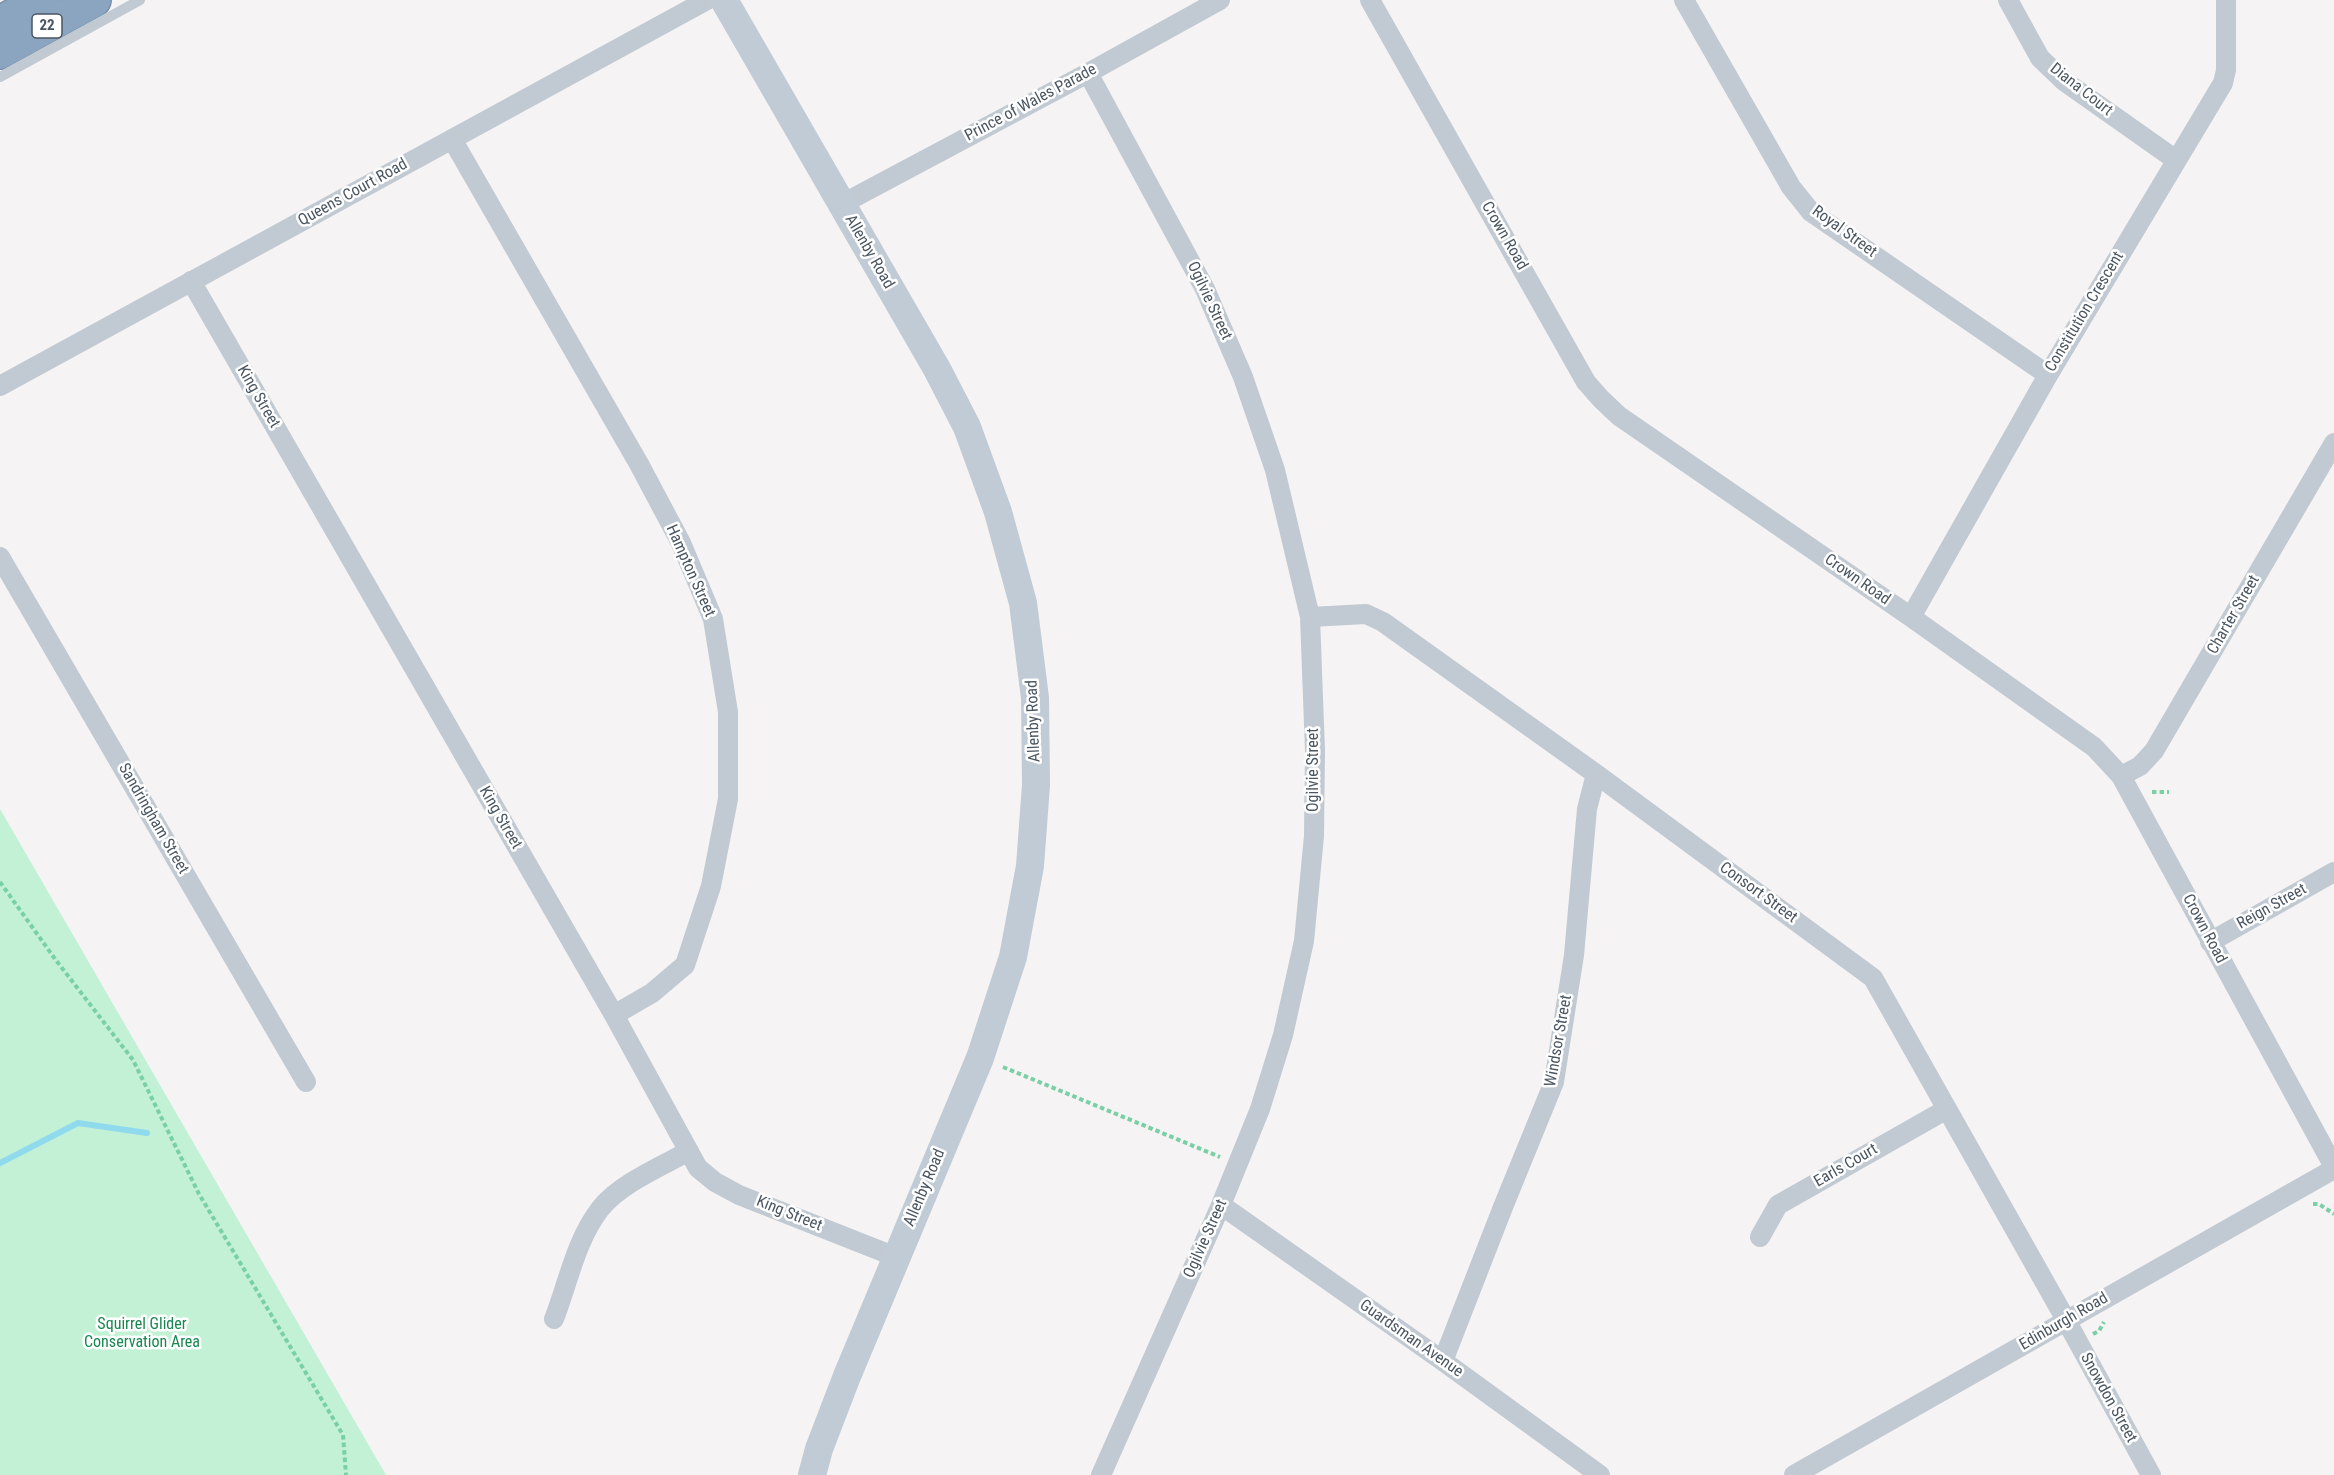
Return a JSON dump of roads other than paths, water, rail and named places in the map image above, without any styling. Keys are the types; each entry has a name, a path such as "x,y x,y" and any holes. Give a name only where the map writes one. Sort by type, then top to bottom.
{"highway":[{"name":"22","path":"0,23 42,0"},
{"name":"22","path":"0,52 94,0"}],"main road":[{"name":"Allenby Road","path":"724,0 937,369 967,428 998,512 1023,603 1035,698 1036,785 1030,866 1013,957 980,1058 847,1376 819,1449 812,1475"}],"street":[{"name":"Queens Court Road","path":"0,386 707,0"},
{"name":"Prince of Wales Parade","path":"842,204 1220,0"},
{"name":"Crown Road","path":"1370,0 1586,382 1601,399 1619,416 1911,617 2094,747 2121,776 2334,1168"},
{"name":"Royal Street","path":"1684,0 1791,187 1812,212 2048,375"},
{"name":"Diana Court","path":"2008,0 2040,58 2064,81 2176,160"},
{"name":"Constitution Crescent","path":"1911,617 2048,375 2223,82 2226,70 2226,0"},
{"name":"Ogilvie Street","path":"1088,73 1205,289 1243,377 1275,470 1310,617 1315,751 1314,836 1304,940 1283,1035 1260,1109 1221,1205 1101,1475"},
{"name":"Hampton Street","path":"452,139 639,464 681,543 713,619 728,712 728,799 711,886 685,965 652,993 614,1015"},
{"name":"King Street","path":"191,281 614,1015 699,1167 715,1182 739,1195 896,1257"},
{"name":"Charter Street","path":"2121,776 2140,766 2154,751 2334,443"},
{"name":"Sandringham Street","path":"0,557 306,1082"},
{"name":"Consort Street","path":"1310,617 1366,614 1383,622 1596,774 1873,978 2066,1321"},
{"name":"Windsor Street","path":"1443,1361 1554,1082 1574,955 1587,809 1596,774"},
{"name":"Reign Street","path":"2210,942 2334,872"},
{"name":"Earls Court","path":"1760,1237 1778,1205 1947,1109"},
{"path":"554,1319 587,1231 601,1207 624,1187 689,1151"},
{"name":"Edinburgh Road","path":"1794,1475 2334,1168"},
{"name":"Guardsman Avenue","path":"1221,1205 1443,1361 1599,1475"},
{"name":"Snowdon Street","path":"2066,1321 2151,1475"}],"lane":[{"path":"0,77 140,0"}],"waterway":[{"path":"0,1163 78,1123 147,1133"}],"park label":[{"name":"Squirrel Glider Conservation Area","path":"142,1334"}]}
